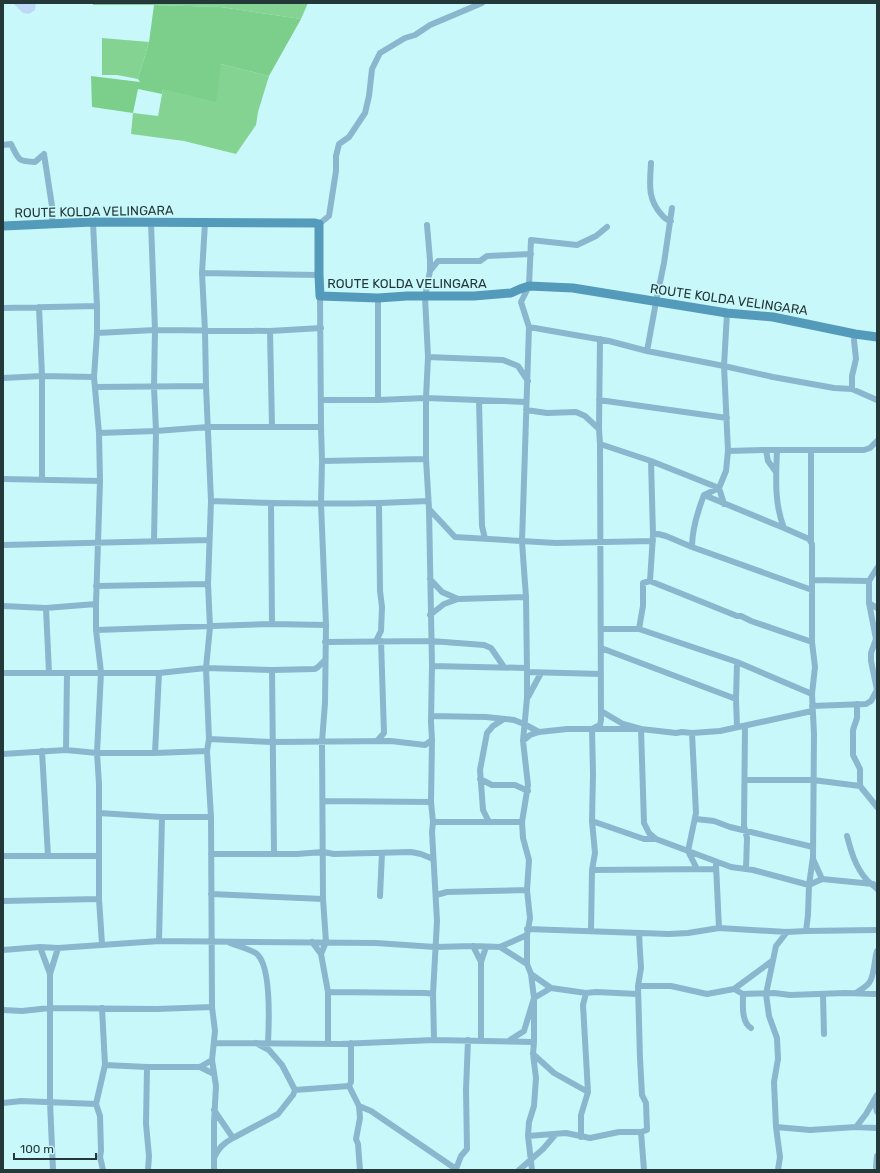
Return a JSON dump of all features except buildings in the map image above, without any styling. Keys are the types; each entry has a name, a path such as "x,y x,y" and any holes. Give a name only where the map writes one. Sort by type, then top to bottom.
{"main road":[{"name":"ROUTE KOLDA VELINGARA","path":"3,226 93,222 315,223 320,224 320,296 378,298 407,296 426,297 495,295 511,293 529,286 573,288 726,313 773,317 855,334 877,337"}],"street":[{"path":"320,224 329,216 336,170 336,156 339,144 349,137 365,113 369,96 372,69 380,53 405,38 415,35 430,25 482,3"},
{"path":"3,145 11,144 19,159 24,162 35,162 44,154 52,206 52,224"},
{"path":"651,163 650,190 652,200 655,207 666,220 671,221"},
{"path":"647,351 664,263 672,208"},
{"path":"93,222 97,306 94,376 99,433 100,481 97,542 96,630 101,672 97,753 99,899 102,944"},
{"path":"151,223 155,330 154,387 156,431 154,542"},
{"path":"205,223 202,272 211,501 208,584 210,627 206,668 209,739 207,751 211,817 212,1007 215,1031 212,1060 216,1086 213,1148 214,1170"},
{"path":"427,224 430,271 426,297 428,357 426,459 432,666 431,802 437,921 433,994 434,1040"},
{"path":"532,1170 532,1158 528,1136 529,1122 534,1106 535,1085 533,1054 534,998 531,974 527,964 527,932 530,918 527,890 529,860 523,838 522,822 528,791 523,741 527,698 527,670 526,597 522,542 529,327 521,302 529,286 532,240 577,245 596,236 607,227"},
{"path":"430,271 438,261 480,260 487,256 531,254"},
{"path":"202,272 319,275"},
{"path":"320,296 322,461 321,504 326,625 325,703 322,742 323,899 326,942 322,954 328,992 328,1043"},
{"path":"378,298 378,400"},
{"path":"3,308 97,306"},
{"path":"39,307 42,376 42,479"},
{"path":"724,504 719,488 726,471 728,451 724,366 726,313"},
{"path":"529,327 600,339 647,351 773,377 815,385 852,389 877,400"},
{"path":"97,333 155,330 270,331 321,328"},
{"path":"270,331 272,427"},
{"path":"852,389 852,376 856,359 854,340 855,334"},
{"path":"592,729 600,725 602,674 599,429 600,339"},
{"path":"428,357 503,360 518,366 528,381"},
{"path":"3,378 94,376"},
{"path":"96,387 206,386"},
{"path":"321,400 426,398 526,402"},
{"path":"479,400 482,526 485,539"},
{"path":"599,400 727,418"},
{"path":"526,410 547,413 576,412 585,416 599,429"},
{"path":"99,433 208,427 321,427"},
{"path":"728,451 864,450 870,448 877,441"},
{"path":"600,444 651,461 719,488"},
{"path":"766,450 768,461 776,472"},
{"path":"777,450 777,504 784,528"},
{"path":"806,930 809,885 813,857 814,734 812,694 815,667 812,642 811,450"},
{"path":"322,461 426,459"},
{"path":"650,581 653,538 651,461"},
{"path":"3,479 100,481"},
{"path":"692,547 692,536 696,518 704,495 719,488"},
{"path":"704,495 784,528 811,541"},
{"path":"211,501 321,504 379,504 428,501"},
{"path":"270,503 272,624"},
{"path":"379,504 384,733 390,741"},
{"path":"428,509 455,537 522,542 601,543 653,538 658,534 812,590"},
{"path":"475,538 482,526"},
{"path":"684,544 692,536"},
{"path":"3,545 209,540"},
{"path":"523,741 530,735 539,732 592,729 641,729 676,733 720,731 812,709 866,704 871,701 876,690 871,653 876,639 869,603 869,581 877,568"},
{"path":"430,579 442,592 458,599"},
{"path":"812,580 869,581"},
{"path":"639,629 643,606 643,583 650,581 737,616 741,616 812,642"},
{"path":"96,586 208,584"},
{"path":"430,615 444,604 458,599 526,597"},
{"path":"869,603 877,608"},
{"path":"3,606 46,608 96,604"},
{"path":"46,608 48,673"},
{"path":"96,630 272,624 326,625"},
{"path":"601,629 639,629 737,662 812,694"},
{"path":"381,631 381,641"},
{"path":"325,642 431,641 489,646 504,668"},
{"path":"601,648 736,699"},
{"path":"3,673 158,673 206,668 272,670 315,669 325,660"},
{"path":"736,727 737,662"},
{"path":"432,666 504,668 541,673 602,674"},
{"path":"272,670 274,853"},
{"path":"66,750 67,673"},
{"path":"155,753 158,673"},
{"path":"527,698 541,673"},
{"path":"857,704 857,718 853,730 853,755 860,769 860,786 877,807"},
{"path":"601,711 623,724 641,729"},
{"path":"431,716 486,716 519,721 539,732"},
{"path":"490,822 483,810 480,770 487,733 493,726 504,719"},
{"path":"745,726 744,826 746,830 746,869"},
{"path":"592,729 592,821 595,853 592,870 592,931"},
{"path":"641,729 644,823 649,833 656,839 730,867 746,869 809,885 822,879 875,887"},
{"path":"377,741 384,733"},
{"path":"692,733 696,819 692,830 688,851 697,869"},
{"path":"209,739 272,742 390,741 425,745 432,740"},
{"path":"3,754 66,750 97,753 207,751"},
{"path":"42,751 48,856"},
{"path":"480,779 489,784 497,786 515,785 528,791"},
{"path":"745,780 813,780 860,786"},
{"path":"482,788 489,784"},
{"path":"323,801 431,802"},
{"path":"473,823 483,810"},
{"path":"99,813 162,817 211,817"},
{"path":"159,940 162,817"},
{"path":"696,819 714,821 730,827 813,847"},
{"path":"592,821 644,839 656,839"},
{"path":"433,822 522,822"},
{"path":"644,839 649,833"},
{"path":"847,836 857,866 867,880 875,887"},
{"path":"211,854 297,854 323,852 334,854 411,852 433,859"},
{"path":"380,896 382,853"},
{"path":"3,856 99,856"},
{"path":"813,857 822,879"},
{"path":"715,862 719,928"},
{"path":"592,870 716,869"},
{"path":"436,885 447,892"},
{"path":"436,895 447,892 527,890"},
{"path":"211,894 323,899"},
{"path":"3,901 99,899"},
{"path":"3,950 40,947 58,948 159,940 376,943 435,947 500,947 527,932 592,931 669,934 688,933 719,928 787,932 806,930 877,930"},
{"path":"528,1136 566,1133 590,1138 619,1132 642,1132 647,1130 646,1103 642,1095 640,1058 638,986 641,968 639,932"},
{"path":"778,1170 780,1157 776,1127 774,1082 778,1059 777,1038 769,1016 766,994 776,946 787,932"},
{"path":"227,942 257,954 264,965 269,1001 268,1043"},
{"path":"312,942 322,954"},
{"path":"472,946 481,962"},
{"path":"40,947 50,974"},
{"path":"481,1040 481,962 486,947"},
{"path":"500,947 527,964"},
{"path":"53,1170 50,1102 50,974 58,948"},
{"path":"856,993 869,982 877,951"},
{"path":"638,986 671,986 707,994 734,989 772,961"},
{"path":"531,974 551,988 586,993 638,994"},
{"path":"508,1041 524,1031 534,998 551,988"},
{"path":"734,989 742,994 774,993 790,996 804,994 877,994"},
{"path":"328,992 433,994"},
{"path":"581,1137 581,1115 588,1092 583,1005 586,993"},
{"path":"742,994 744,1018 747,1026 750,1028"},
{"path":"823,995 824,1034"},
{"path":"3,1016 5,1011 50,1008 157,1009 212,1007"},
{"path":"102,1008 105,1065 96,1104 100,1116 100,1158 103,1170"},
{"path":"214,1043 351,1043 434,1040 534,1042"},
{"path":"359,1106 371,1112 456,1169 461,1156 467,1149 466,1090 468,1040"},
{"path":"255,1043 269,1050 282,1066 295,1090"},
{"path":"351,1043 351,1082 349,1086 359,1106 360,1118 356,1139 358,1144 360,1170"},
{"path":"533,1054 554,1073 588,1092"},
{"path":"200,1067 212,1060"},
{"path":"105,1065 200,1067 214,1074"},
{"path":"148,1067 146,1124 148,1170"},
{"path":"295,1090 349,1086"},
{"path":"214,1158 217,1151 225,1142 278,1114 293,1095 295,1090"},
{"path":"856,1127 866,1114 877,1095"},
{"path":"877,1095 877,1112"},
{"path":"3,1103 21,1101 96,1104"},
{"path":"214,1110 233,1138"},
{"path":"776,1127 810,1130 856,1127 877,1128"},
{"path":"642,1132 644,1170"},
{"path":"519,1170 543,1149 554,1135"},
{"path":"876,1167 877,1156"}],"green space":[{"path":"93,3 308,3 301,19 221,7 93,5"},
{"path":"154,5 221,7 301,19 269,76 221,64 216,102 163,89 162,94 138,89 133,113 92,107 91,76 140,82 138,79 149,42"},
{"path":"102,38 149,42 138,79 117,75 102,75"},
{"path":"221,64 269,76 258,112 256,125 236,154 184,141 131,134 133,113 158,116 163,89"}],"water":[{"path":"11,3 36,3 35,10 29,14 23,13"}]}
